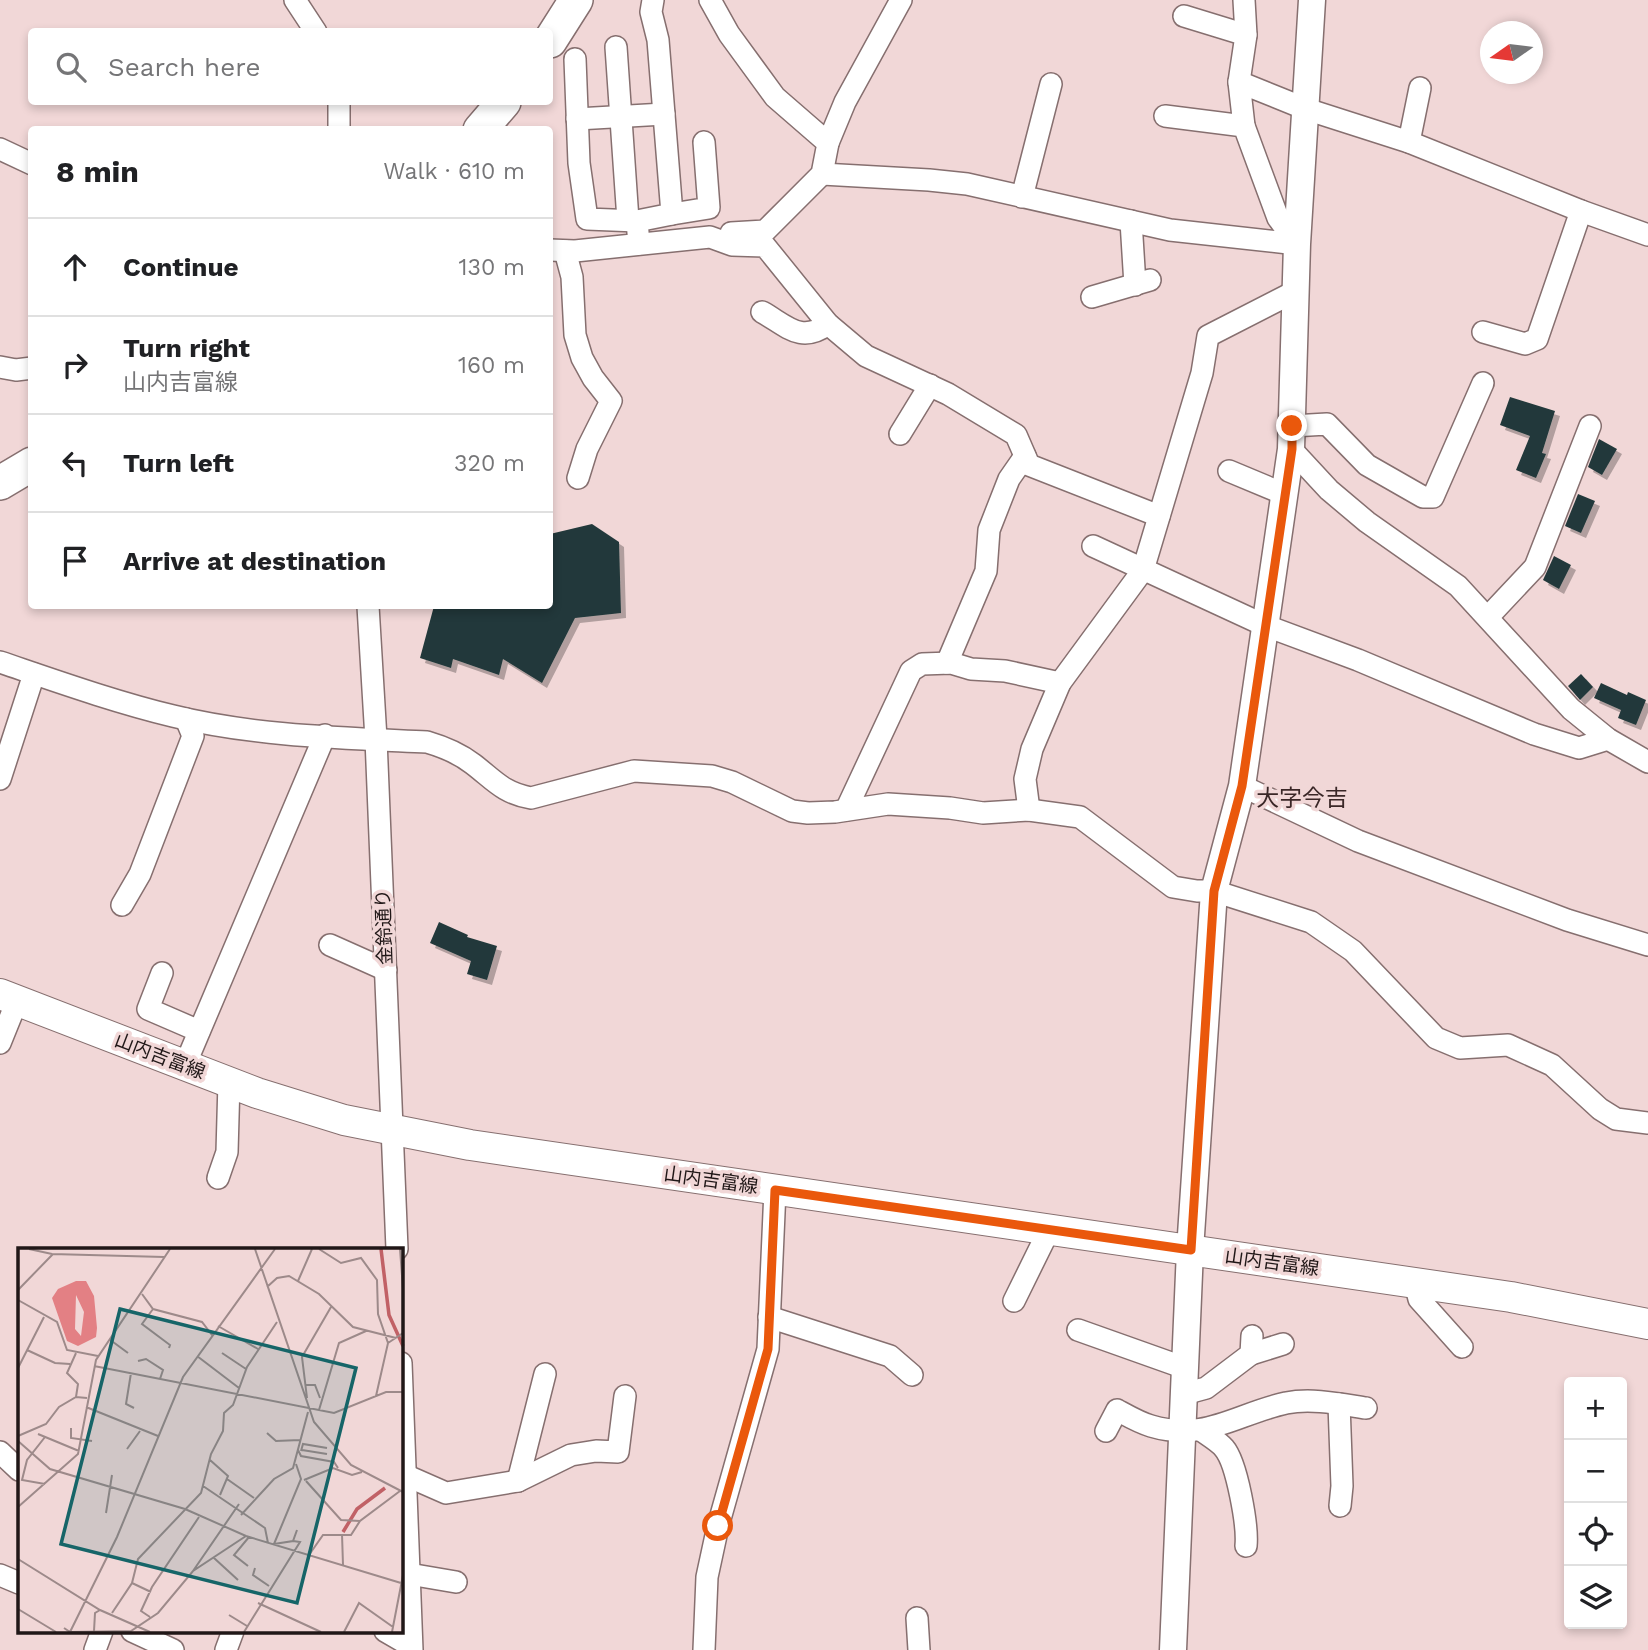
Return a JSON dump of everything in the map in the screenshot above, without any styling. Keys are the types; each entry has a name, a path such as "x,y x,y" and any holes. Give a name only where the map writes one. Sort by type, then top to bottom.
{"main road":[{"path":"562,50 576,0"},
{"path":"483,126 501,105"},
{"path":"0,483 28,466"},
{"name":"山内吉富線","path":"9,998 229,1082 344,1120 392,1130 470,1145 1511,1297 1648,1324"}],"street":[{"path":"295,0 313,28"},
{"path":"653,0 651,12 658,40 672,214"},
{"path":"710,0 729,34 775,97 828,143"},
{"path":"578,478 587,449 611,401 582,358 575,335 572,277 557,250 765,231 822,174 828,143 845,102 901,0"},
{"path":"1244,0 1246,35 1239,82 1244,126 1278,218 1297,244"},
{"path":"1173,1650 1192,1431 1184,1394 1185,1368 1214,891 1242,786 1292,437 1297,244 1311,0"},
{"path":"1184,16 1246,35"},
{"path":"616,47 632,220 639,244"},
{"path":"562,50 577,119 579,163 587,219 632,220 709,208 704,142"},
{"path":"1239,82 1306,108 1409,142 1648,235"},
{"path":"1022,197 1051,84"},
{"path":"1409,142 1420,88"},
{"path":"339,105 339,126"},
{"path":"577,119 664,114"},
{"path":"1166,116 1244,126"},
{"path":"0,149 28,162"},
{"path":"822,174 967,184 1170,230 1297,244"},
{"path":"1483,332 1525,344 1537,338 1581,211"},
{"path":"1092,297 1143,283 1130,221"},
{"path":"709,237 732,245 765,246 828,324 866,356 948,394 1017,435 1029,465 1159,516"},
{"path":"1029,810 1025,779 1032,749 1060,683 1143,570 1202,373 1208,336 1296,291"},
{"path":"762,312 798,333 815,333 828,324"},
{"path":"0,368 28,368"},
{"path":"1292,437 1327,424 1367,465 1423,497 1433,496 1483,383"},
{"path":"900,434 930,385"},
{"path":"1488,617 1535,567 1590,426"},
{"path":"1292,437 1329,490 1367,522 1458,586 1572,709 1608,739 1648,762"},
{"path":"947,663 986,571 989,530 1009,479 1025,456"},
{"path":"1229,471 1284,494"},
{"path":"1093,546 1264,625 1358,660 1534,734 1579,748 1608,739"},
{"name":"金鈴通り","path":"368,609 397,1248"},
{"path":"0,662 186,719 250,729 427,742 450,749 471,762 503,789 531,798 634,771 712,776 732,782 792,811 808,813 888,804 983,813 1029,810 1080,817 1173,887 1214,891 1311,922 1353,951 1436,1038 1460,1048 1508,1045 1552,1065 1600,1109 1616,1119 1648,1123"},
{"path":"846,810 911,671 922,664 947,663 971,669 1005,671 1060,683"},
{"path":"0,779 34,674"},
{"path":"122,905 140,874 193,736 186,719"},
{"path":"185,1065 325,735"},
{"path":"1242,786 1358,841 1567,920 1648,945"},
{"path":"330,945 386,970"},
{"path":"162,973 148,1009 199,1031"},
{"path":"0,1043 9,998"},
{"path":"218,1178 227,1152 229,1082"},
{"path":"704,1650 707,1577 718,1526 768,1349 775,1190"},
{"path":"1014,1301 1049,1230"},
{"path":"1415,1283 1419,1299 1462,1347"},
{"path":"769,1317 890,1356 912,1375"},
{"path":"1079,1330 1185,1368"},
{"path":"1184,1394 1206,1388 1252,1345 1283,1344"},
{"path":"518,1481 545,1374"},
{"path":"402,1391 412,1648"},
{"path":"405,1475 446,1493 518,1481 571,1455 596,1451 618,1452 625,1396"},
{"path":"1192,1431 1286,1403 1307,1402 1366,1408"},
{"path":"1339,1404 1342,1486 1340,1506"},
{"path":"1106,1431 1117,1410 1150,1426 1192,1431 1224,1448 1231,1460 1247,1530 1246,1546"},
{"path":"0,1452 18,1468"},
{"path":"408,1574 456,1582"},
{"path":"0,1575 18,1583"},
{"path":"916,1618 919,1650"},
{"path":"95,1650 102,1632"},
{"path":"134,1632 173,1650"},
{"path":"226,1650 233,1632"},
{"path":"387,1632 412,1648"}],"building":[{"path":"1510,397 1555,411 1542,453 1546,454 1536,478 1516,470 1530,436 1500,425"},
{"path":"1599,439 1617,449 1602,475 1588,467"},
{"path":"1578,494 1595,501 1581,533 1565,526"},
{"path":"592,524 619,542 621,613 575,618 542,683 503,659 499,675 453,659 451,668 420,658 433,609 553,609 553,533"},
{"path":"1554,556 1571,565 1559,589 1543,580"},
{"path":"1581,674 1593,687 1580,700 1568,686"},
{"path":"1601,683 1646,700 1636,725 1618,718 1621,710 1594,698"},
{"path":"439,922 468,935 467,937 497,946 487,980 467,974 471,961 430,943"}],"district":[{"name":"大字今吉","path":"1302,798"}],"route":[{"path":"718,1526 768,1349 775,1190 1191,1250 1214,891 1242,786 1292,449 1292,426"}]}
